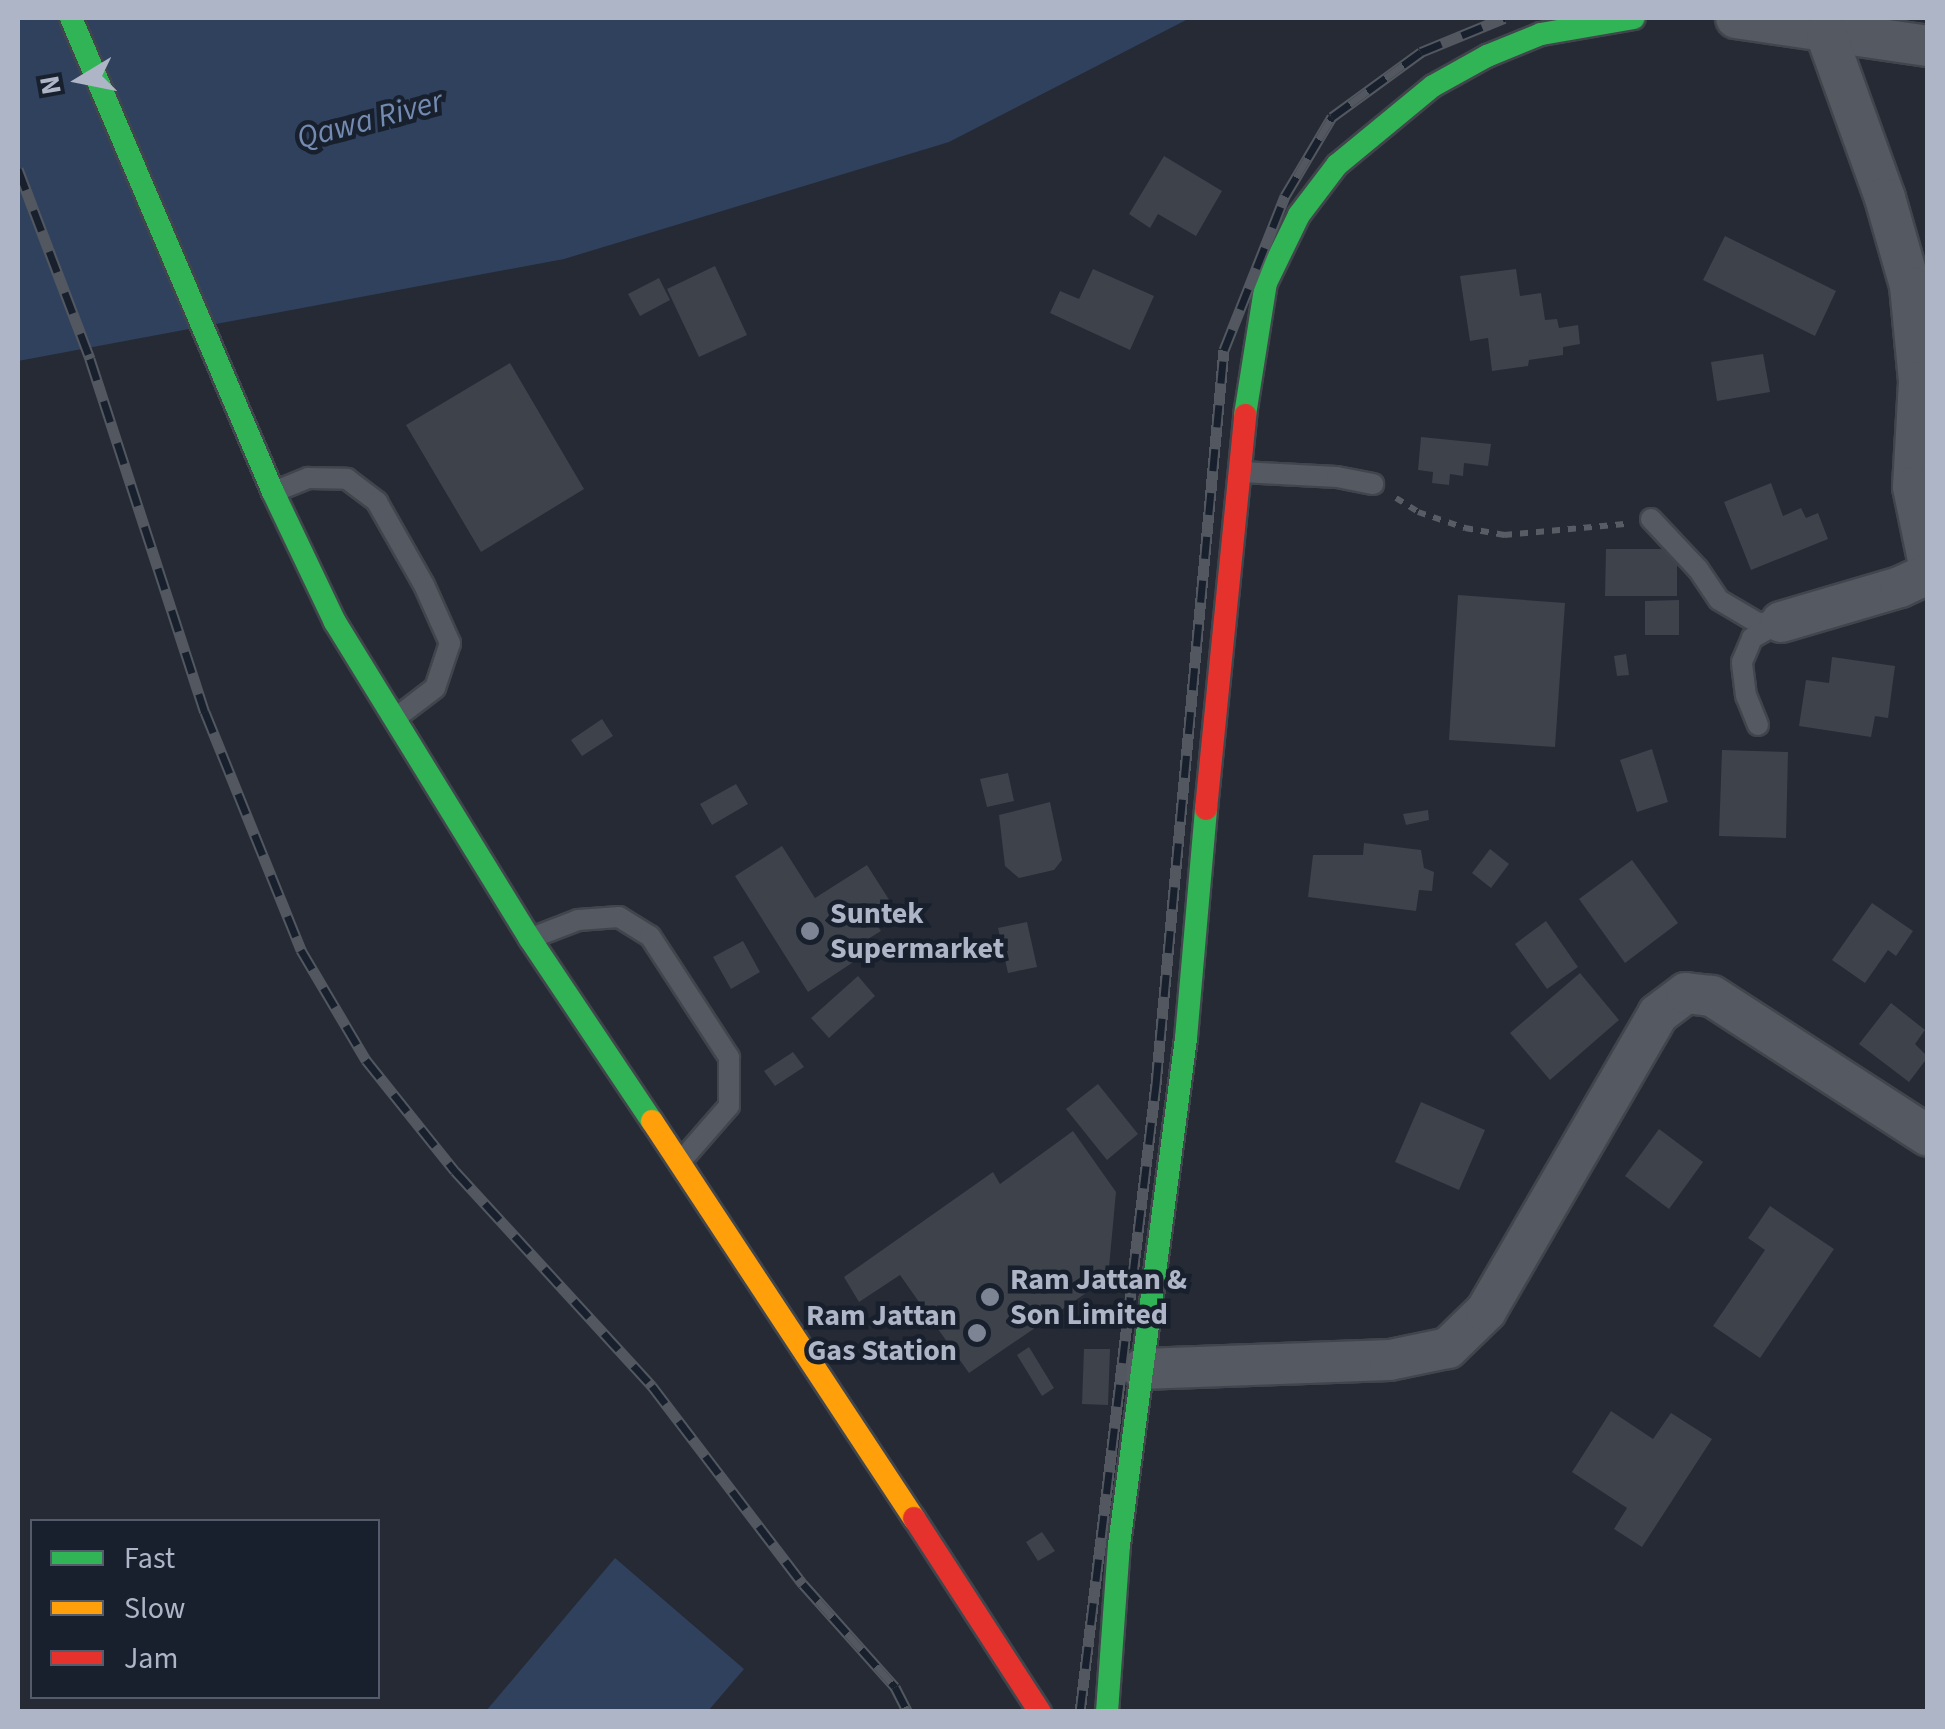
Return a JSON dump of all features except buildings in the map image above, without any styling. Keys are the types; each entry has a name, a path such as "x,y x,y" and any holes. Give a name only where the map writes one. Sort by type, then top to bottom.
{"main road":[{"path":"71,18 273,492 335,622 392,721 530,939 1040,1712"},
{"path":"1107,1712 1119,1545 1186,1038 1239,472 1266,283 1298,215 1337,165 1433,86 1487,56 1541,34 1634,18"}],"street":[{"path":"1736,18 1928,46"},
{"path":"1826,34 1885,198 1910,286 1919,382 1913,487 1928,560"},
{"path":"1781,622 1900,587 1928,574"},
{"path":"1142,1368 1390,1360 1448,1348 1486,1311 1658,1014 1686,993 1712,996 1928,1136"}],"lane":[{"path":"1487,56 1523,18"},
{"path":"1239,472 1338,476 1374,484"},
{"path":"273,492 308,478 347,479 377,502 424,586 450,643 436,688 392,721"},
{"path":"1651,519 1698,569 1720,600 1758,623 1781,622"},
{"path":"1758,725 1746,696 1742,662 1752,638 1781,622"},
{"path":"530,939 578,920 619,917 650,936 728,1057 729,1106 680,1163"}],"path":[{"path":"1374,484 1418,512 1464,528 1504,535 1584,531 1651,519"}],"water":[{"name":"Qawa River","path":"18,18 1190,18 949,142 564,259 18,361"},
{"path":"615,1558 744,1669 708,1711 486,1711"}],"railway":[{"path":"1080,1712 1156,1084 1224,350 1285,196 1332,117 1421,52 1504,18"},
{"path":"18,169 90,359 205,712 301,950 366,1060 455,1171 652,1386 803,1584 895,1687 908,1712"}],"traffic: fast":[{"path":"71,18 273,492 335,622 530,939 652,1121"},
{"path":"1245,415 1266,283 1299,215 1337,165 1433,86 1487,56 1541,34 1634,18"},
{"path":"1107,1712 1119,1545 1186,1038 1206,809"}],"traffic: slow":[{"path":"652,1121 914,1518"}],"traffic: jam":[{"path":"1206,809 1245,415"},
{"path":"914,1518 1040,1712"}],"place":[{"name":"Suntek Supermarket","path":"810,931"},
{"name":"Ram Jattan & Son Limited","path":"990,1297"},
{"name":"Ram Jattan Gas Station","path":"977,1333"}]}
